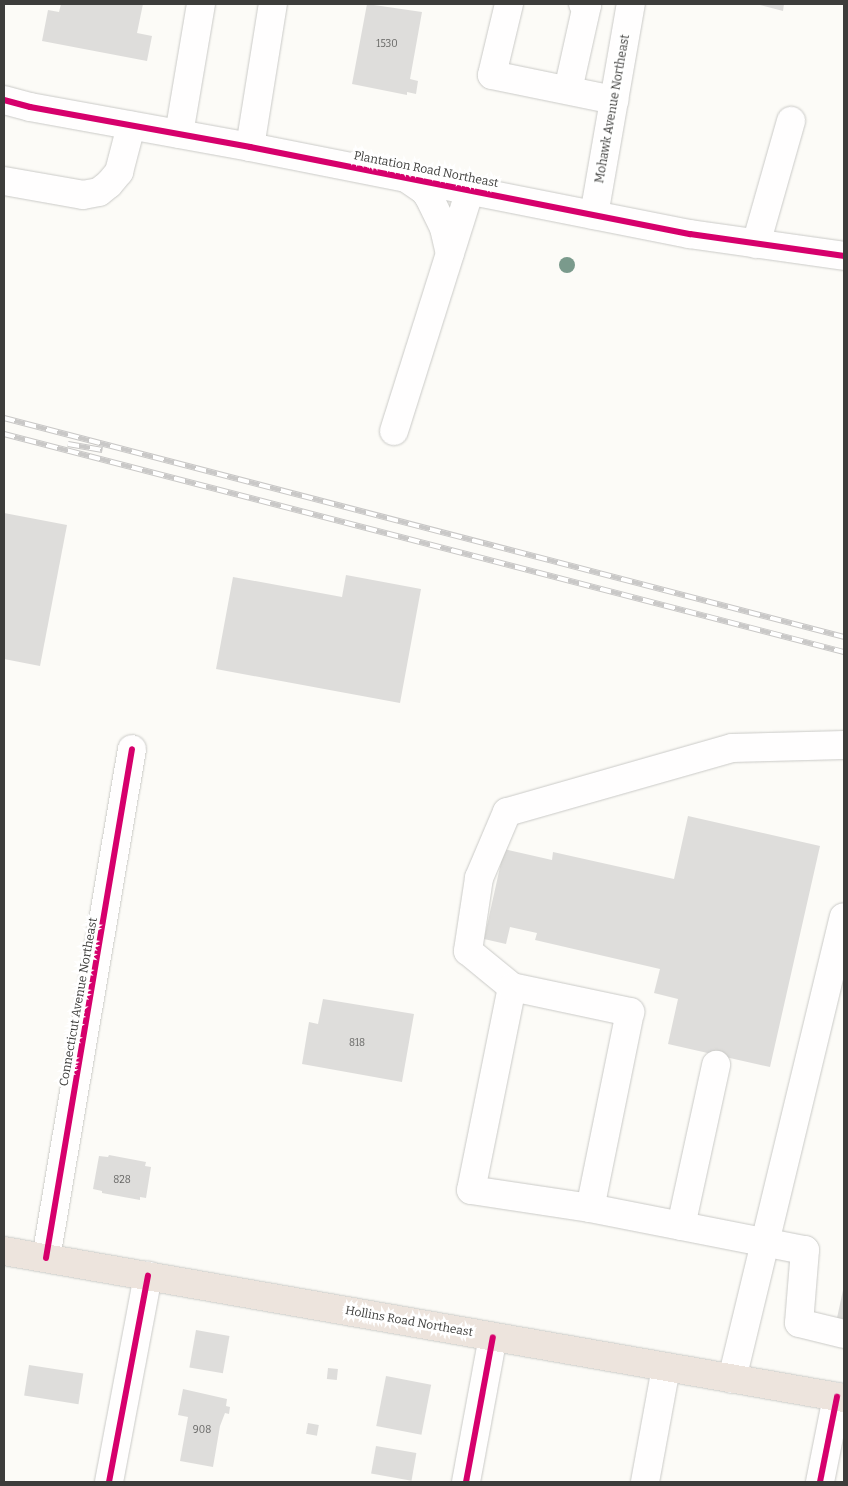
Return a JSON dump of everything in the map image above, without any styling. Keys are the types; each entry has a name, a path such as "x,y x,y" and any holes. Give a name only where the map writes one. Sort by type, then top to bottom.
{"main road":[{"name":"Hollins Road Northeast","path":"4,1250 840,1398"}],"street":[{"path":"179,134 201,4"},
{"path":"250,148 273,4"},
{"path":"509,4 492,75 614,100"},
{"path":"568,90 586,4 583,4"},
{"name":"Mohawk Avenue Northeast","path":"594,215 632,4"},
{"name":"Plantation Road Northeast","path":"4,100 30,108 179,134 594,215 756,244 844,256"},
{"path":"756,244 791,121"},
{"path":"4,181 83,195 99,192 119,172 131,126"},
{"path":"406,178 424,190 429,197 444,228 450,253"},
{"path":"394,431 470,190"},
{"path":"590,1208 630,1012 512,987 468,950 479,878 507,812 732,748 844,745"},
{"name":"Connecticut Avenue Northeast","path":"46,1258 132,749"},
{"path":"732,1379 844,917"},
{"path":"512,987 471,1190 590,1208 805,1250 799,1323 844,1334"},
{"path":"681,1226 716,1065"},
{"path":"110,1482 148,1276"},
{"path":"466,1482 480,1398 493,1337"},
{"path":"645,1482 666,1368"},
{"path":"820,1482 840,1398"}],"building":[{"path":"61,4 143,4 137,33 152,36 147,61 42,41 48,10 59,12"},
{"path":"367,4 422,12 410,79 418,81 416,94 407,92 407,95 352,84"},
{"path":"756,4 784,4 783,11"},
{"path":"4,513 67,525 40,666 4,659"},
{"path":"346,575 421,589 400,703 216,669 233,577 342,597"},
{"path":"688,816 820,846 770,1067 668,1044 678,999 654,993 660,969 535,940 537,933 510,927 506,944 484,939 504,849 552,860 553,852 674,879"},
{"path":"323,999 414,1014 402,1082 302,1064 309,1022 318,1024"},
{"path":"109,1155 146,1162 145,1166 151,1167 146,1198 140,1197 140,1200 102,1193 102,1191 93,1189 99,1156 108,1157"},
{"path":"844,1290 844,1320 837,1318"},
{"path":"196,1330 229,1336 223,1373 189,1367"},
{"path":"29,1365 83,1374 78,1404 24,1396"},
{"path":"328,1368 338,1369 337,1380 327,1379"},
{"path":"386,1376 431,1385 421,1435 376,1426"},
{"path":"183,1389 227,1399 226,1406 230,1407 229,1414 225,1413 220,1426 213,1467 180,1461 188,1417 178,1415"},
{"path":"308,1423 319,1425 317,1436 306,1434"},
{"path":"376,1446 416,1453 412,1481 371,1474"}],"railway":[{"path":"4,418 844,637"},
{"path":"4,434 844,652"},
{"path":"68,444 102,450"}],"cycle path":[{"path":"4,100 30,107 250,147 690,234 844,256"},
{"path":"46,1258 132,749"},
{"path":"109,1482 148,1276"},
{"path":"466,1482 493,1337"},
{"path":"820,1482 837,1397"}]}
